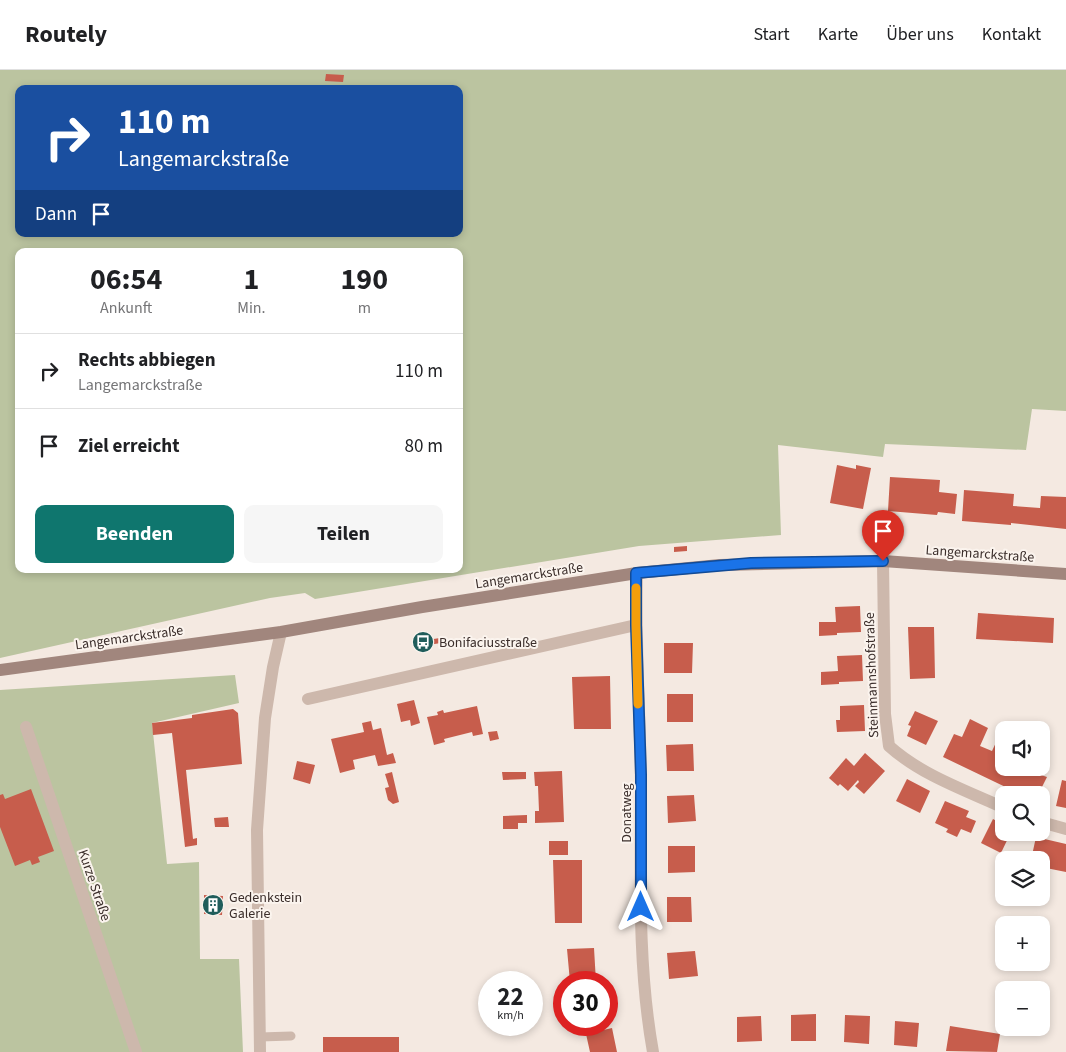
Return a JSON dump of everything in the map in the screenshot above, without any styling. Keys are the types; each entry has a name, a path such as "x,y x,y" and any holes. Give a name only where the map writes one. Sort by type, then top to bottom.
{"street":[{"name":"Langemarckstraße","path":"0,670 281,632 422,606 636,573 751,563 883,561 1066,574"},
{"name":"Steinmannshofstraße","path":"883,561 885,714 889,746 903,759 995,804"},
{"name":"Donatweg","path":"636,573 641,775 643,982 652,1052"},
{"path":"308,699 636,625"},
{"path":"260,1052 257,830 265,718 281,632"},
{"name":"Kurze Straße","path":"26,728 136,1052"},
{"path":"1050,825 1066,829"}],"lane":[{"path":"260,1037 291,1036"}],"green space":[{"path":"0,70 1066,70 1066,411 1032,409 1026,450 885,444 883,457 778,445 781,535 639,546 315,599 305,593 270,598 0,658"},
{"path":"235,675 239,703 152,723 167,864 199,862 200,959 239,959 243,1052 0,1052 0,690"}],"building":[{"path":"326,74 344,75 343,82 325,81"},
{"path":"837,465 856,469 856,465 871,468 863,509 830,503"},
{"path":"890,477 940,480 939,492 957,494 955,514 938,512 937,515 888,511"},
{"path":"964,490 1014,494 1013,506 1040,508 1041,496 1066,497 1066,529 1011,523 1011,525 962,521"},
{"path":"687,546 687,551 674,552 674,547"},
{"path":"860,606 861,632 819,636 819,622 836,622 835,607"},
{"path":"978,613 1054,618 1053,643 976,639"},
{"path":"908,627 934,627 935,678 910,679"},
{"path":"440,638 441,643 428,645 427,640"},
{"path":"664,643 693,643 692,673 664,673"},
{"path":"862,655 863,681 821,685 821,672 838,671 837,656"},
{"path":"610,676 611,729 574,729 572,677"},
{"path":"667,694 693,694 693,722 667,722"},
{"path":"414,700 420,723 411,726 410,720 401,722 397,704"},
{"path":"864,705 865,731 837,732 836,720 840,720 840,706"},
{"path":"477,706 483,734 473,736 472,732 444,739 445,742 434,745 427,717 438,715 437,712 443,710 444,713"},
{"path":"233,709 238,713 242,764 186,770 193,839 197,838 197,845 185,847 172,733 153,735 152,723 192,718 192,715"},
{"path":"915,711 938,721 926,745 907,736 911,726 908,725"},
{"path":"970,719 988,728 980,746 992,751 995,745 995,776 1044,776 1047,777 1042,786 1003,786 943,757 954,734 962,737"},
{"path":"371,721 373,730 381,728 387,755 393,753 396,763 378,766 375,755 353,760 355,769 340,773 331,739 364,732 362,723"},
{"path":"497,731 499,739 490,741 488,732"},
{"path":"693,744 694,771 667,771 666,745"},
{"path":"865,753 885,771 864,794 855,786 859,782 858,780 848,791 840,784 838,786 829,778 846,758 854,766"},
{"path":"297,761 315,765 310,784 293,779"},
{"path":"562,771 564,822 535,823 535,811 539,811 538,786 535,786 534,772"},
{"path":"392,772 399,802 393,804 388,800 385,788 389,787 385,774"},
{"path":"502,772 526,772 526,779 503,780"},
{"path":"907,779 930,791 920,813 896,801"},
{"path":"1062,780 1066,781 1066,808 1056,806"},
{"path":"31,789 54,851 38,857 40,862 32,865 30,860 15,866 0,827 0,795 3,794 5,799"},
{"path":"694,795 696,821 668,823 667,796"},
{"path":"945,801 969,811 966,817 976,821 971,833 961,829 957,837 946,832 948,829 935,823"},
{"path":"527,815 527,823 518,823 518,829 503,829 503,816"},
{"path":"228,817 229,827 215,827 214,818"},
{"path":"993,819 995,820 995,841 1007,841 1002,851 997,851 981,843"},
{"path":"1050,840 1066,844 1066,872 1050,869 1050,851 1033,851 1035,841"},
{"path":"549,841 568,841 568,855 549,855"},
{"path":"668,846 695,846 695,872 668,873"},
{"path":"553,860 582,860 582,923 555,923"},
{"name":"Gedenkstein Galerie","path":"204,895 223,896 222,915 204,914"},
{"path":"667,897 691,897 692,922 667,922"},
{"path":"594,948 595,971 569,971 567,949"},
{"path":"695,951 698,976 669,979 667,953"},
{"path":"816,1014 816,1041 791,1041 791,1015"},
{"path":"845,1015 870,1016 869,1044 844,1042"},
{"path":"761,1016 762,1041 737,1042 737,1017"},
{"path":"895,1021 919,1023 917,1047 894,1045"},
{"path":"950,1026 995,1033 995,1036 1000,1036 997,1052 946,1051"},
{"path":"586,1036 614,1036 617,1052 590,1052"},
{"path":"323,1037 399,1037 399,1052 323,1052"}],"slow traffic":[{"path":"636,588 638,704"}],"place":[{"name":"Bonifaciusstraße","path":"423,642"},
{"name":"Gedenkstein Galerie","path":"213,905"}],"route":[{"path":"641,907 641,775 636,573 751,563 883,561"}]}
